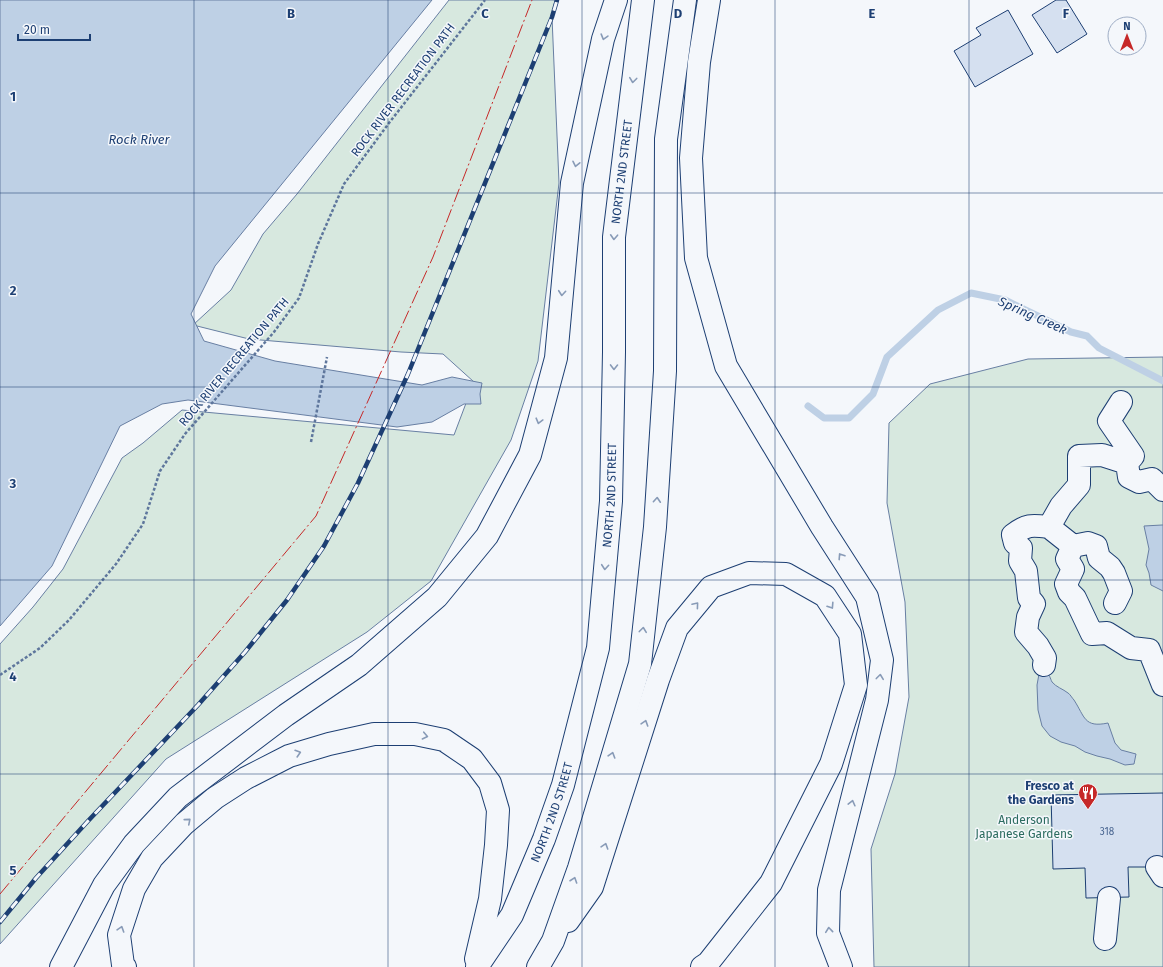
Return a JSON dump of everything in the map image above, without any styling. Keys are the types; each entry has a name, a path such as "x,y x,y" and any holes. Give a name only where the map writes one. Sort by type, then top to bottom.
{"main road":[{"path":"61,967 104,885 134,844 178,797 286,715 359,665 437,597 487,536 530,454 556,358 572,183 603,39 616,0"},
{"name":"NORTH 2ND STREET","path":"475,967 512,915 544,839 563,785 598,648 611,502 614,352 614,237 643,0"},
{"path":"553,941 579,868 640,664 655,527 665,371 666,139 685,0"},
{"path":"709,0 699,62 690,158 696,258 726,366 822,527 867,597 882,660 877,700 829,890 828,933 841,967"},
{"path":"1121,402 1109,421 1133,456 1127,463 1129,477 1139,482 1152,479 1163,490"},
{"path":"1049,527 1061,506 1079,485 1079,456 1102,455 1127,463"},
{"path":"1044,665 1045,658 1038,646 1026,632 1028,617 1034,604 1029,598 1026,571 1020,561 1021,548 1015,543 1013,535 1022,528 1034,525 1049,527 1073,546 1088,543 1096,546 1099,558 1110,567 1121,591 1115,604"},
{"path":"1073,546 1067,559 1073,569 1066,584 1069,592 1075,598 1092,634 1107,633 1131,648 1149,650 1163,685"},
{"path":"538,967 553,941 592,887 658,680 677,628 711,587 749,573 786,574 825,596 850,634 856,685 831,764 771,883 708,963 702,967"},
{"path":"125,967 123,965 119,936 134,888 152,858 184,824 215,798 246,778 289,756 329,744 374,734 415,734 444,740 472,759 490,783 498,810 496,845 490,898 475,967"},
{"path":"1105,940 1109,898"}],"path":[{"name":"ROCK RIVER RECREATION PATH","path":"0,675 40,648 69,620 116,564 143,524 160,471 185,434 274,332 299,298 318,244 344,184 389,123 485,0"},
{"path":"311,442 328,357"}],"green space":[{"path":"449,0 555,0 552,17 559,183 538,361 511,440 431,581 367,632 166,759 0,944 0,644 33,607 63,569 122,458 143,443 182,410 454,435 474,382 443,354 401,352 249,339 193,325 231,290 263,234 297,194"},
{"name":"Anderson Japanese Gardens","path":"1163,357 1163,967 874,967 871,849 895,774 909,697 905,602 887,503 889,423 930,384 1028,359"}],"water":[{"name":"Rock River","path":"0,0 432,0 215,266 191,314 204,341 275,361 422,385 452,377 482,383 480,394 481,404 464,404 432,422 397,427 188,400 162,404 120,426 52,566 0,626"},
{"path":"1163,525 1163,591 1151,585 1146,565 1149,549 1144,526"},
{"path":"1046,672 1054,684 1070,694 1086,720 1094,724 1108,723 1115,743 1121,750 1136,754 1134,764 1125,765 1085,752 1075,746 1061,742 1050,736 1042,726 1038,710 1037,685 1039,674"}],"building":[{"path":"1056,0 1066,0 1087,34 1057,53 1032,15"},
{"path":"1008,10 1033,54 975,87 954,51 981,35 976,28"},
{"path":"1163,793 1163,867 1128,867 1129,897 1086,898 1085,868 1053,869 1051,795"}],"waterway":[{"name":"Spring Creek","path":"808,406 824,418 849,418 873,394 887,357 938,310 971,293 1005,300 1071,332 1087,336 1099,348 1163,381"}],"railway":[{"path":"0,922 36,878 198,705 245,652 287,600 324,546 358,483 408,374 552,17 557,0"}],"power":[{"path":"0,894 316,516 433,257 532,0"}],"place":[{"name":"Fresco at the Gardens","path":"1088,810"}]}
